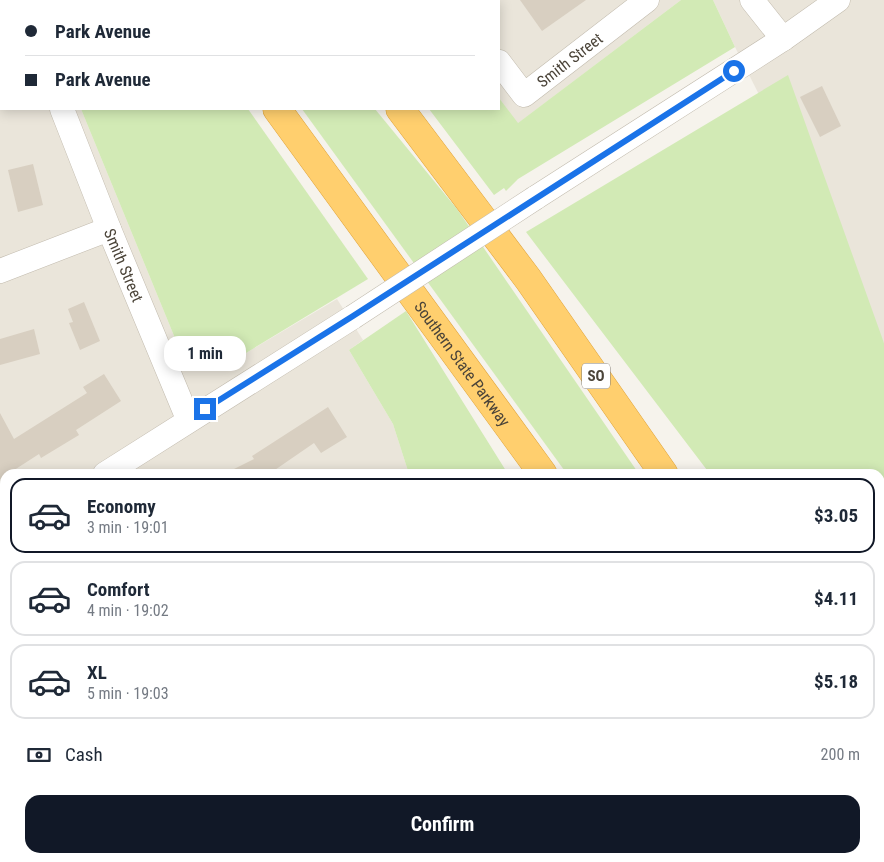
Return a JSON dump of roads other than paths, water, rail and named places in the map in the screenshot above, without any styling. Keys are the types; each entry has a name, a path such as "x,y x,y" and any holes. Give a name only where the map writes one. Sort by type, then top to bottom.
{"highway":[{"name":"Southern State Parkway","path":"278,110 539,469"},
{"name":"SO","path":"401,110 528,279 660,469"},
{"path":"639,439 668,469"}],"street":[{"name":"Smith Street","path":"500,63 524,95 647,0"},
{"path":"752,0 783,39"},
{"path":"113,469 783,39 838,0"},
{"name":"Smith Street","path":"62,110 188,420"},
{"path":"0,272 109,228"}]}
